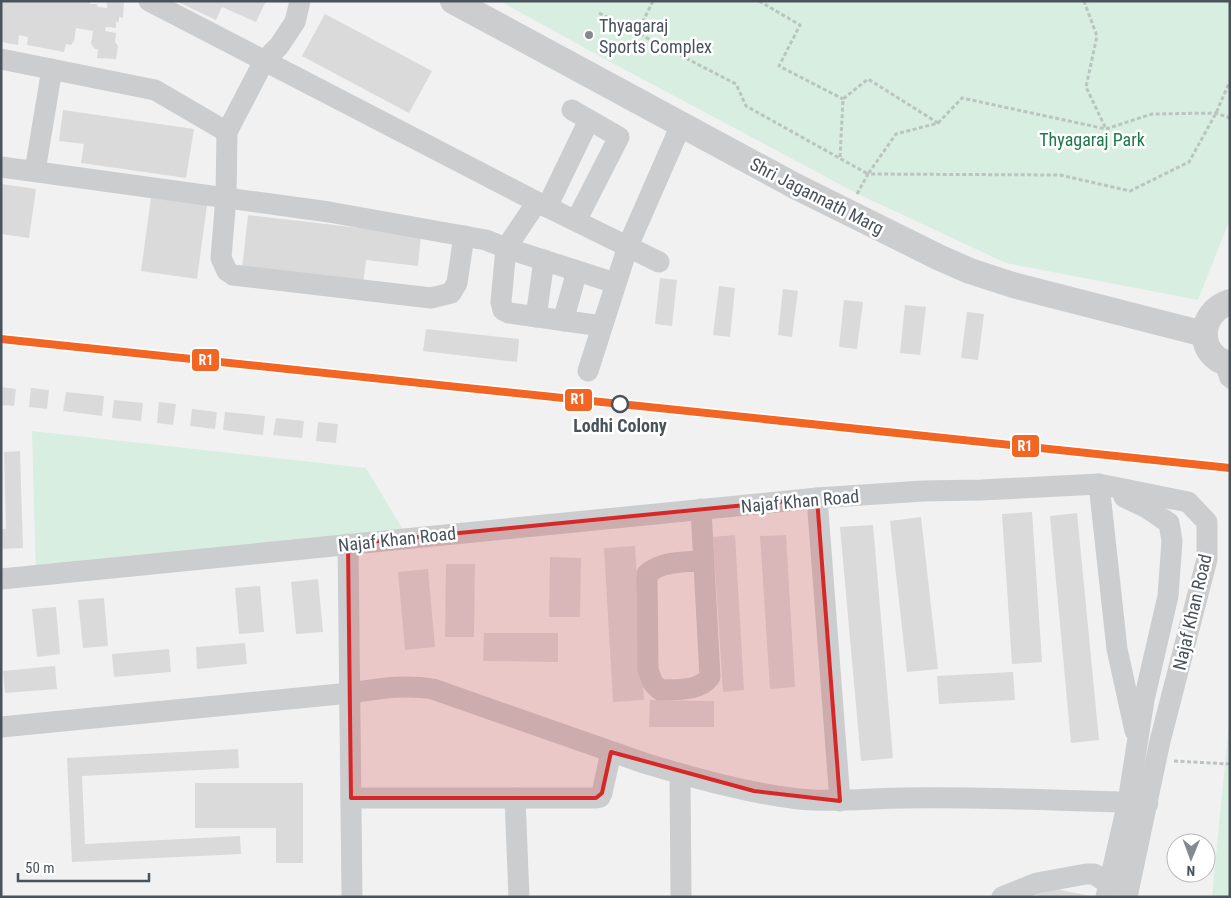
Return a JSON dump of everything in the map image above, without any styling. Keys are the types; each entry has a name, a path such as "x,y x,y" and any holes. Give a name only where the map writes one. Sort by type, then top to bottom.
{"street":[{"path":"149,1 542,204 659,262"},
{"path":"300,1 295,22 279,46 264,60 227,132 226,197 221,258 227,271 233,275 431,298 451,293 457,283 464,236"},
{"name":"Shri Jagannath Marg","path":"453,1 795,186 938,257 1012,286 1204,334"},
{"path":"1,59 155,90 227,132"},
{"path":"35,171 52,69"},
{"path":"576,221 626,141 580,115 542,204 506,248 501,302 503,310 509,314 602,326"},
{"path":"588,371 628,246 681,125"},
{"path":"1,167 329,212 486,240 615,283"},
{"path":"536,317 544,260"},
{"path":"563,320 577,271"},
{"path":"1223,361 1209,350 1204,334 1206,323 1212,312 1221,305 1230,302"},
{"path":"1100,484 1117,650 1138,743"},
{"path":"1100,484 1147,508 1169,523 1172,541 1168,596 1144,700 1138,743 1138,802 1107,890"},
{"name":"Najaf Khan Road","path":"1,579 701,509 817,498 923,491 1100,484 1188,502 1207,522 1207,559 1156,760 1138,802 1128,896"},
{"path":"817,498 840,801"},
{"path":"701,509 704,561 710,677 703,685 692,688 660,690 653,683 648,670 647,574 655,568 671,564 704,561"},
{"path":"348,544 352,897"},
{"path":"1,727 350,693 399,686 433,689 611,752 680,774 799,799 840,801 904,798 1138,802"},
{"path":"351,798 600,797 611,752"},
{"path":"680,774 681,897"},
{"path":"515,798 519,897"},
{"path":"1002,897 1037,883 1080,874 1094,874 1107,890 1128,896"}],"lane":[{"path":"1223,361 1225,380 1230,384"}],"path":[{"path":"637,33 653,1"},
{"path":"759,1 800,25 779,66 843,99"},
{"path":"1084,1 1097,36 1086,88 1106,129"},
{"path":"599,13 736,84 746,106 868,174 1060,174 1130,191 1188,162 1216,113 1230,81"},
{"path":"840,158 843,99 868,79 938,122"},
{"path":"847,212 868,174 896,134 938,122 962,98 1106,129 1152,114 1216,113 1230,118"},
{"path":"1156,760 1230,764"}],"highlighted area":[{"path":"817,498 840,801 754,791 611,752 602,793 596,798 351,798 348,544"}],"green space":[{"name":"Thyagaraj Park","path":"500,1 1230,1 1230,219 1198,300 1006,263 858,194"},
{"path":"32,431 366,468 408,538 36,575"},
{"path":"1230,713 1230,897 1212,897 1213,883 1216,883 1216,856"}],"building":[{"path":"1,1 90,1 90,4 97,4 98,7 107,8 107,1 124,1 123,18 119,17 119,22 116,22 116,28 106,27 105,31 116,33 115,42 118,46 116,59 97,58 98,49 95,49 91,44 93,31 76,28 74,41 71,45 66,44 64,52 27,45 28,37 19,35 18,45 1,42"},
{"path":"176,1 266,1 256,22 222,7 216,20"},
{"path":"325,14 432,71 409,113 302,56"},
{"path":"63,110 194,129 186,178 81,163 84,144 59,141"},
{"path":"1,184 36,189 29,238 1,234"},
{"path":"151,198 207,205 197,279 141,271"},
{"path":"248,215 421,235 418,266 366,260 363,284 242,270"},
{"path":"660,278 677,280 672,326 655,324"},
{"path":"719,286 735,288 730,337 713,335"},
{"path":"783,289 798,291 792,337 778,335"},
{"path":"844,300 863,302 857,349 839,347"},
{"path":"905,305 926,307 920,355 900,353"},
{"path":"967,312 984,314 978,360 961,358"},
{"path":"426,329 519,339 517,362 423,351"},
{"path":"1,387 16,389 14,406 1,405"},
{"path":"31,388 49,390 47,409 29,407"},
{"path":"66,392 104,396 102,416 63,411"},
{"path":"114,400 143,403 141,421 112,418"},
{"path":"159,402 176,404 173,425 157,423"},
{"path":"192,409 217,412 215,429 190,426"},
{"path":"225,412 265,416 263,435 223,430"},
{"path":"276,418 304,421 302,438 273,435"},
{"path":"318,422 338,424 336,443 316,441"},
{"path":"20,451 23,548 1,549 1,529 6,529 4,452"},
{"path":"1032,512 1042,662 1012,664 1002,514"},
{"path":"1077,513 1099,740 1071,743 1050,516"},
{"path":"921,517 938,669 907,672 890,521"},
{"path":"873,525 893,758 861,761 840,527"},
{"path":"735,535 744,690 723,692 713,537"},
{"path":"786,535 795,687 770,689 760,536"},
{"path":"635,546 644,700 613,702 604,548"},
{"path":"550,557 581,558 580,617 549,617"},
{"path":"446,564 475,564 474,637 445,637"},
{"path":"428,569 435,647 405,650 398,572"},
{"path":"318,579 323,632 296,634 291,582"},
{"path":"260,586 264,632 239,634 235,588"},
{"path":"104,598 108,646 83,648 78,600"},
{"path":"56,607 60,654 37,657 32,609"},
{"path":"484,633 558,633 558,662 483,661"},
{"path":"245,643 247,664 197,669 196,647"},
{"path":"169,649 171,672 114,677 112,654"},
{"path":"55,666 57,689 5,693 3,671"},
{"path":"1013,672 1015,700 939,704 937,676"},
{"path":"650,700 714,701 714,727 649,727"},
{"path":"238,749 239,768 82,776 85,844 240,836 241,854 72,862 67,758"},
{"path":"195,783 303,783 303,863 276,863 276,828 195,828"},
{"path":"1039,885 1089,896 1089,897 1037,897"}],"transit line":[{"name":"R1","path":"1,339 1230,468"}],"place":[{"name":"Thyagaraj Sports Complex","path":"589,35"},
{"name":"Lodhi Colony","path":"620,404"}]}
